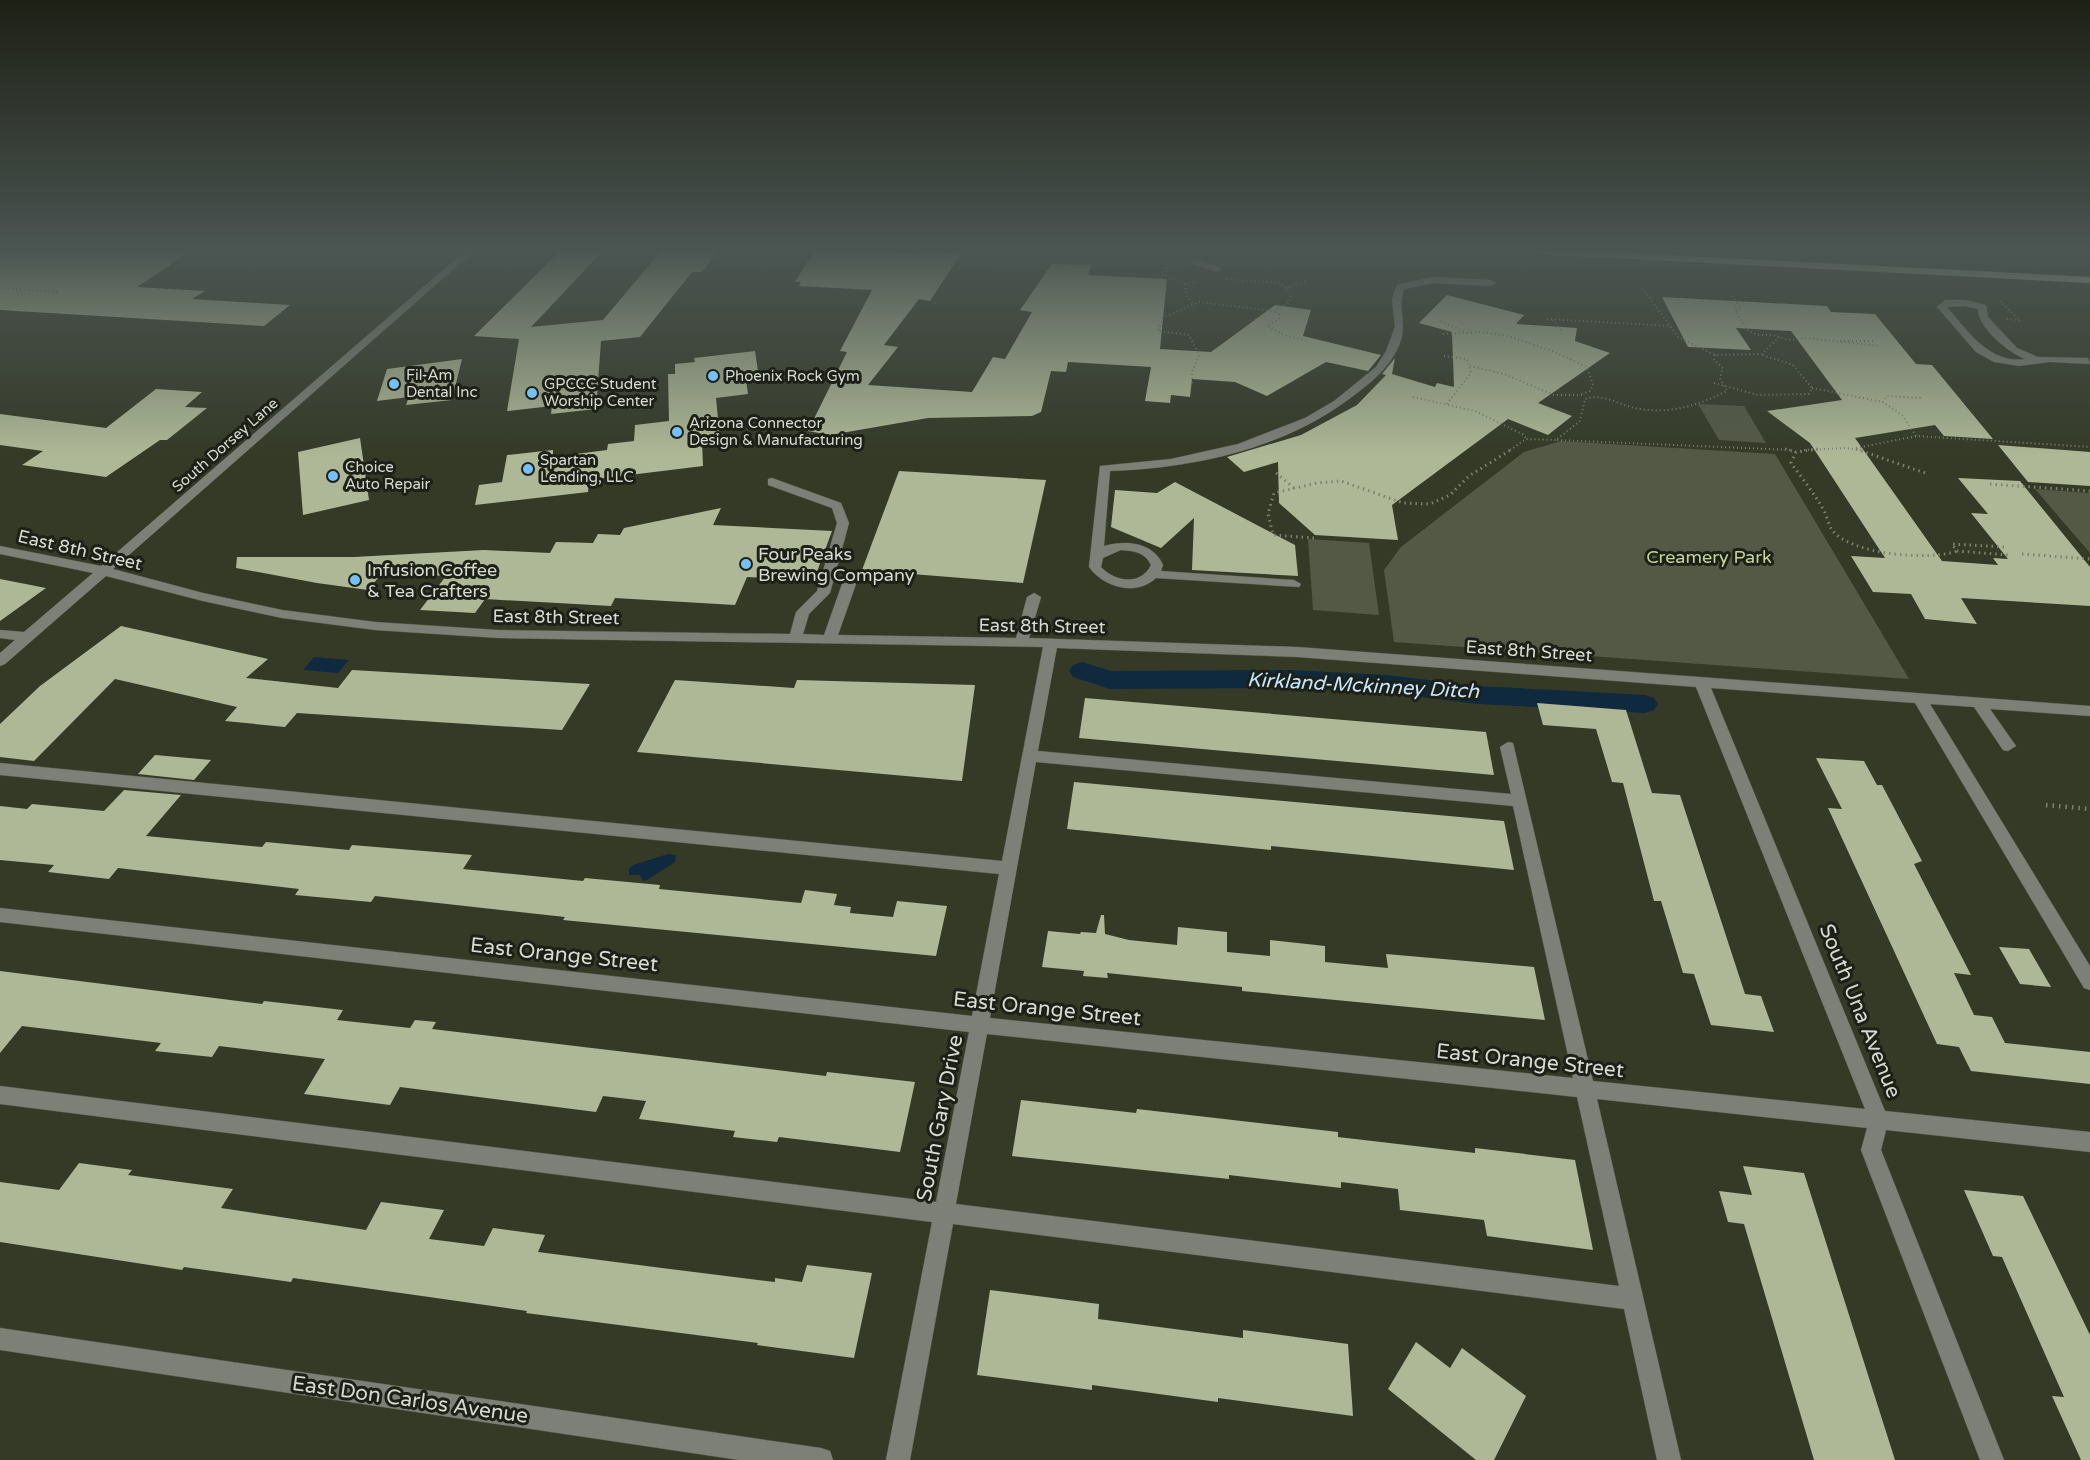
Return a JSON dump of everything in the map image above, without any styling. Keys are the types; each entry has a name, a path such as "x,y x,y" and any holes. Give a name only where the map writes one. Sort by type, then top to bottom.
{"street":[{"name":"South Dorsey Lane","path":"0,661 392,319"},
{"path":"1097,555 1111,547 1142,549 1155,559 1157,565 1154,573 1143,581 1134,583 1113,582 1098,573 1095,567 1104,468 1203,456 1251,443 1292,427 1346,400 1382,367 1399,332 1397,319"},
{"path":"1953,319 1980,350 1991,357 2019,363 2035,360 2088,361"},
{"path":"1984,319 2013,350 2035,360"},
{"path":"772,482 837,506 843,523 823,593 802,612 795,640"},
{"name":"East 8th Street","path":"0,550 105,571 270,612 375,627 498,634 1051,643 1297,652 2090,711"},
{"path":"1154,573 1293,584"},
{"path":"829,641 849,584"},
{"path":"1021,643 1034,597"},
{"path":"0,634 27,637"},
{"name":"South Gary Drive","path":"898,1460 1051,643"},
{"name":"South Una Avenue","path":"1701,682 1879,1120 1871,1150 1992,1460"},
{"path":"1919,698 2090,982"},
{"path":"1979,703 2008,746"},
{"path":"1508,747 1669,1460"},
{"path":"1030,756 1520,801"},
{"path":"0,769 1009,868"},
{"name":"East Orange Street","path":"0,915 980,1025 2090,1143"},
{"path":"0,1095 944,1215 1633,1299"},
{"name":"East Don Carlos Avenue","path":"0,1339 821,1460"}],"path":[{"path":"1163,319 1158,331 1189,335 1199,355 1192,372 1192,384"},
{"path":"1279,319 1276,323 1267,326 1287,336 1309,341"},
{"path":"1548,319 1670,326"},
{"path":"1665,319 1678,337 1715,356 1762,354 1793,365 1812,388 1883,402 1902,415 1917,436"},
{"path":"1741,319 1748,330 1757,335 1788,340 1807,338 1879,346"},
{"path":"1553,320 1562,331"},
{"path":"1441,321 1468,333"},
{"path":"1443,334 1487,331 1530,343 1587,367 1593,385 1590,392 1554,395 1504,374 1470,366"},
{"path":"1762,354 1779,337"},
{"path":"1840,342 1848,339 1875,341"},
{"path":"1444,356 1467,359 1470,366 1468,378 1445,405"},
{"path":"1582,394 1588,398 1610,398 1622,405 1648,410 1691,408 1696,403 1709,401 1727,391 1720,378 1723,368 1714,360 1715,356"},
{"path":"1714,383 1723,383 1750,394 1777,398 1809,394 1812,388"},
{"path":"1883,402 1887,396 1893,395 1922,398"},
{"path":"1413,398 1475,411 1524,435 1526,439"},
{"path":"1556,440 1580,421 1585,399 1588,398"},
{"path":"1526,439 1614,440 1644,445 1686,444 1788,449 1796,452 1806,449 1856,448 1917,436 2090,447"},
{"path":"1314,538 1273,535 1267,520 1268,503 1274,493 1318,482 1339,480 1391,502 1421,504 1444,499 1454,493 1469,475 1509,449 1522,444 1526,439"},
{"path":"1856,448 1894,465 1928,474"},
{"path":"1796,452 1791,462 1826,511 1832,530 1846,541 1885,553 1946,555 1957,551 2008,555"},
{"path":"1276,473 1294,488"},
{"path":"1990,484 2090,490"},
{"path":"1957,551 1952,544 2004,547"},
{"path":"2022,554 2090,560"},
{"path":"2046,806 2090,809"}],"green space":[{"path":"1698,404 1744,406 1766,443 1719,440"},
{"name":"Creamery Park","path":"1561,441 1775,454 1909,679 1394,642 1384,570 1401,547 1524,452"},
{"path":"2035,489 2090,493 2090,553"},
{"path":"1308,539 1369,543 1379,615 1313,610"}],"water":[{"path":"314,657 349,660 338,673 303,670"},
{"path":"668,854 676,855 675,862 647,880 643,881 640,875 629,875 629,869 633,865"}],"building":[{"path":"151,319 273,319 264,326"},
{"path":"491,319 538,319 531,327 604,319 654,319 640,337 601,341 596,409 551,414 552,406 507,411 519,339 474,336"},
{"path":"857,319 904,319 884,345 898,347 868,385 972,392 993,357 1005,359 1028,319 1163,319 1160,349 1211,352 1256,319 1308,319 1303,336 1381,355 1368,371 1326,362 1267,396 1235,382 1192,379 1190,397 1171,395 1170,403 1145,401 1151,367 1068,362 1066,372 1051,371 1041,412 1032,416 928,418 830,435 808,431 847,352 840,351"},
{"path":"1423,319 1520,319 1516,324 1577,328 1575,341 1610,353 1538,403 1572,416 1548,435 1508,419 1392,505 1398,540 1315,535 1279,503 1278,462 1244,472 1227,457 1301,435 1357,405 1386,375 1382,374 1395,358 1392,374 1435,387 1437,383 1454,387 1452,332 1419,323"},
{"path":"1674,319 1879,319 1916,364 1932,365 1993,439 1944,436 1935,425 1855,438 1942,561 1998,565 1993,558 2008,559 1971,513 1988,514 1958,478 2020,481 2090,567 2090,606 1961,598 1977,624 1925,619 1911,594 1873,592 1851,556 1885,558 1810,443 1767,411 1842,400 1791,331 1736,328 1751,350 1688,347"},
{"path":"755,351 759,378 746,379 748,394 716,398 720,440 702,442 703,466 589,480 588,492 475,505 479,485 502,482 507,455 553,450 553,457 607,450 608,444 634,441 635,425 669,421 668,374 675,374 675,364 695,362 694,358"},
{"path":"462,359 452,400 406,405 409,397 377,401 387,369"},
{"path":"156,389 202,392 185,407 207,408 167,440 160,440 106,477 22,465 43,451 0,445 0,414 106,428"},
{"name":"Choice Auto Repair","path":"360,438 369,500 303,515 298,452"},
{"path":"1998,445 2090,452 2090,486 2028,482"},
{"path":"899,471 1046,480 1023,583 862,570"},
{"path":"1175,482 1295,545 1298,576 1192,570 1194,518 1161,548 1111,527 1115,490 1157,493"},
{"path":"721,508 713,525 832,531 814,580 747,577 735,605 615,598 611,606 485,599 475,613 420,610 446,576 383,572 368,590 236,568 237,557 354,557 484,550 550,553 556,542 593,543 598,534 620,535 624,528"},
{"path":"0,579 46,588 0,621"},
{"path":"121,626 268,659 246,678 338,688 352,670 590,684 562,730 297,713 285,727 225,721 237,707 115,679 34,761 0,757 0,724 40,686"},
{"path":"675,680 794,688 797,680 975,685 962,781 637,752"},
{"path":"1085,698 1486,732 1494,775 1079,738"},
{"path":"1537,703 1626,710 1652,793 1680,795 1745,994 1761,996 1774,1032 1711,1025 1694,974 1683,973 1661,901 1654,901 1623,783 1612,782 1596,729 1543,725"},
{"path":"155,755 211,760 194,780 138,774"},
{"path":"1816,758 1864,761 1877,785 1882,785 1922,861 1914,864 1971,975 1954,973 1974,1015 1992,1017 2005,1043 2090,1052 2090,1084 1971,1071 1959,1047 1937,1044 1828,808 1842,809"},
{"path":"1074,782 1504,821 1514,870 1271,846 1271,850 1067,829"},
{"path":"124,790 181,795 146,836 262,847 266,842 349,850 352,845 472,855 463,869 583,881 585,878 660,885 659,889 801,903 805,890 837,894 834,905 851,907 850,913 893,917 897,901 947,906 936,956 563,920 565,917 375,896 371,902 295,895 299,889 118,868 109,879 48,872 54,865 0,860 0,806 27,809 32,804 104,811"},
{"path":"1101,915 1104,915 1105,934 1129,940 1177,945 1178,927 1227,932 1227,952 1270,956 1270,940 1325,946 1325,962 1388,968 1386,954 1534,967 1545,1020 1242,991 1242,987 1107,973 1108,978 1083,976 1084,971 1042,967 1048,931 1096,933"},
{"path":"1999,947 2029,949 2051,987 2020,984"},
{"path":"0,971 262,1004 264,1001 343,1010 337,1020 410,1028 415,1020 436,1022 432,1029 826,1076 827,1072 915,1082 900,1152 779,1137 777,1142 733,1137 735,1131 639,1119 646,1101 603,1096 596,1112 400,1087 390,1105 304,1094 325,1059 219,1046 212,1057 155,1051 161,1043 22,1026 0,1053"},
{"path":"1021,1100 1136,1113 1137,1109 1338,1132 1338,1137 1475,1153 1475,1148 1575,1160 1593,1250 1487,1236 1484,1220 1400,1210 1398,1189 1341,1182 1341,1188 1229,1175 1229,1179 1012,1156"},
{"path":"79,1163 132,1170 128,1175 233,1189 221,1208 366,1230 381,1202 444,1210 429,1239 484,1246 493,1228 545,1235 538,1252 775,1282 775,1278 802,1282 807,1265 872,1273 854,1358 293,1278 291,1282 184,1267 182,1270 0,1242 0,1182 59,1190"},
{"path":"1743,1166 1804,1173 1895,1460 1814,1460 1744,1224 1728,1222 1719,1191 1752,1195"},
{"path":"1964,1190 2023,1196 2090,1335 2090,1460 2081,1460 2052,1396 2064,1397 2002,1257 1993,1256"},
{"path":"990,1290 1099,1304 1098,1319 1243,1338 1243,1330 1348,1344 1353,1416 1218,1398 1218,1402 1092,1385 1092,1390 977,1375"},
{"path":"1416,1342 1450,1368 1462,1348 1526,1396 1494,1460 1476,1460 1388,1389"}],"waterway":[{"name":"Kirkland-Mckinney Ditch","path":"1082,671 1110,680 1293,679 1386,684 1478,695 1645,704"}],"place":[{"name":"Phoenix Rock Gym","path":"713,376"},
{"name":"Fil-Am Dental Inc","path":"394,384"},
{"name":"GPCCC Student Worship Center","path":"532,393"},
{"name":"Arizona Connector Design & Manufacturing","path":"677,432"},
{"name":"Spartan Lending, LLC","path":"528,469"},
{"name":"Choice Auto Repair","path":"333,476"},
{"name":"Four Peaks Brewing Company","path":"746,564"},
{"name":"Infusion Coffee & Tea Crafters","path":"355,580"}]}
